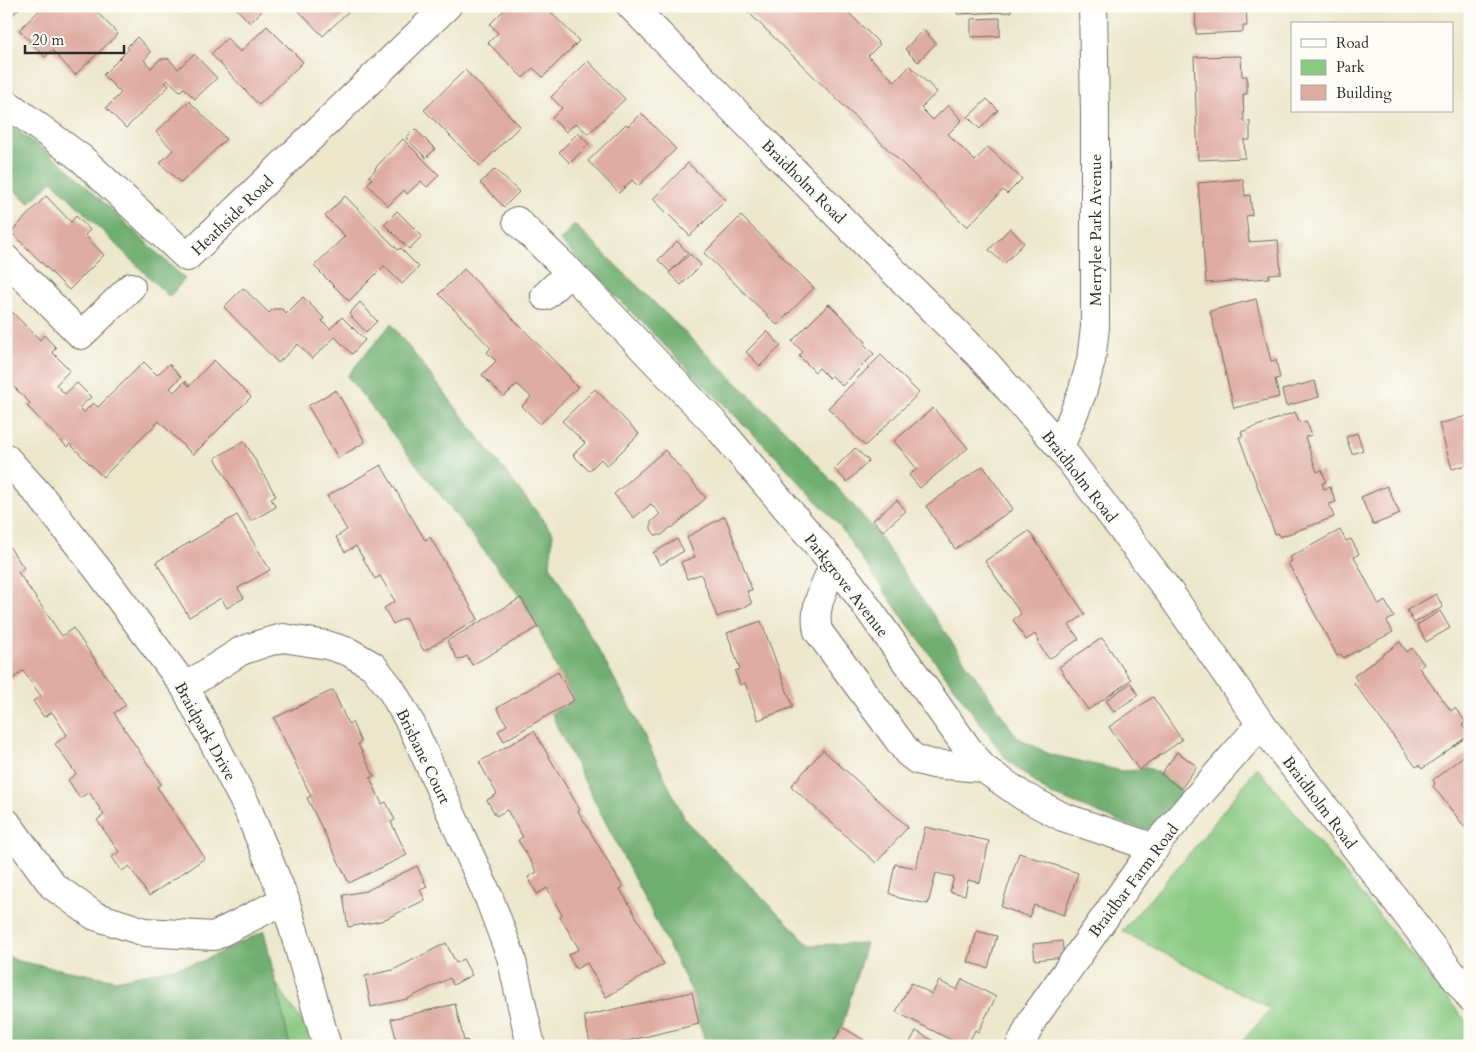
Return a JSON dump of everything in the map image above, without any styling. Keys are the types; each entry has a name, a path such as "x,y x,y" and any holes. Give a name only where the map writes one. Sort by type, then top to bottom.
{"street":[{"name":"Heathside Road","path":"6,103 80,158 188,257 447,6"},
{"name":"Braidholm Road","path":"631,6 870,248 979,355 1060,448 1170,594 1260,724 1470,997"},
{"name":"Merrylee Park Avenue","path":"1060,448 1082,393 1091,361 1095,328 1093,6"},
{"name":"Parkgrove Avenue","path":"517,221 570,272 717,426 850,584 968,749 984,768 1023,796 1063,817 1154,848"},
{"path":"10,270 81,335 131,287"},
{"path":"545,296 570,272"},
{"name":"Braidpark Drive","path":"6,458 48,505 185,687 246,805 286,900 327,1046"},
{"path":"834,564 817,604 816,621 818,631 858,686 908,753 917,760 933,764 984,768"},
{"name":"Brisbane Court","path":"185,687 241,651 283,638 334,647 348,652 372,666 391,689 412,726 489,898 511,957 531,1046"},
{"name":"Braidbar Farm Road","path":"1020,1046 1033,1019 1158,842 1260,724"},
{"path":"6,822 53,886 95,916 145,932 214,936 286,900"}],"green space":[{"path":"6,122 64,165 185,279 169,297 52,181 29,203 6,183"},
{"path":"574,224 801,446 875,530 1017,737 1049,754 1122,771 1139,770 1144,766 1176,784 1183,793 1152,830 1131,826 1048,793 1007,760 898,611 838,524 779,460 560,241"},
{"path":"391,324 553,533 550,565 627,701 686,821 810,945 866,943 842,1027 831,1046 707,1046 699,1024 692,992 557,727 552,713 574,700 558,672 538,627 521,598 347,376"},
{"path":"1257,767 1470,1026 1470,1046 1238,1046 1271,1009 1122,931 1200,841"},
{"path":"264,931 290,1046 6,1046 6,955 18,961 116,980 200,962"},
{"path":"276,983 307,1029 310,1046 290,1046"}],"building":[{"path":"6,6 22,6 6,21"},
{"path":"44,6 91,6 118,34 75,75 52,50 45,57 19,30"},
{"path":"234,6 267,6 250,23"},
{"path":"294,6 354,6 323,36"},
{"path":"508,6 545,6 579,41 543,77 533,68 523,78 488,43 498,33 490,24"},
{"path":"742,6 842,6 880,44 868,56 895,82 910,66 937,92 921,108 933,120 948,105 962,120 948,134 975,161 988,147 1022,179 1007,194 1003,190 967,227"},
{"path":"957,6 1011,6 1011,12 957,14"},
{"path":"1195,6 1246,6 1247,26 1243,26 1243,32 1196,34"},
{"path":"1000,18 1000,36 971,37 971,19"},
{"path":"267,26 303,62 259,105 211,54 227,38 240,52"},
{"path":"923,30 936,43 918,62 905,49"},
{"path":"137,37 151,52 144,60 151,68 160,59 169,59 178,69 194,54 217,78 195,99 184,88 180,91 168,80 165,82 169,86 126,128 106,108 121,93 103,75 129,49 127,47"},
{"path":"1241,56 1242,76 1247,76 1247,94 1243,94 1244,122 1250,121 1250,140 1244,140 1245,158 1198,160 1194,57"},
{"path":"588,61 625,99 588,134 576,123 566,132 552,118 562,108 551,97"},
{"path":"465,70 520,126 480,166 424,110"},
{"path":"987,99 998,110 980,129 968,117"},
{"path":"189,101 226,139 181,183 160,163 173,150 156,132"},
{"path":"641,113 676,149 638,186 632,180 619,193 588,161 626,124 628,126"},
{"path":"415,129 435,149 426,158 406,138"},
{"path":"578,133 589,144 570,163 559,152"},
{"path":"403,139 439,175 427,187 421,181 407,194 404,190 388,206 367,184 372,179 369,176 375,168"},
{"path":"688,163 726,200 690,236 653,199"},
{"path":"495,169 519,192 504,207 480,183"},
{"path":"1243,179 1245,196 1250,195 1252,215 1246,216 1249,242 1278,240 1281,273 1269,274 1269,278 1206,283 1198,183"},
{"path":"46,196 71,222 76,216 90,230 85,235 104,255 69,290 11,232"},
{"path":"345,196 398,250 400,248 419,267 402,284 384,266 349,301 314,266 345,236 325,216"},
{"path":"397,211 422,236 409,249 384,224"},
{"path":"741,216 814,288 777,325 704,253"},
{"path":"1010,228 1024,243 1004,264 989,250"},
{"path":"677,241 688,253 670,272 658,260"},
{"path":"690,254 701,265 681,285 669,273"},
{"path":"464,269 578,387 540,424 522,406 531,397 517,384 504,397 482,375 496,361 487,352 491,348 439,294"},
{"path":"243,288 269,313 273,309 282,309 286,314 303,297 324,318 322,321 330,329 342,317 365,340 352,354 335,337 312,359 298,344 278,363 224,307"},
{"path":"1256,299 1271,361 1276,360 1280,378 1275,379 1279,397 1234,408 1210,311"},
{"path":"360,302 377,321 366,332 349,314"},
{"path":"829,304 866,342 864,344 874,354 842,386 832,376 829,378 819,368 815,372 799,356 803,352 792,341"},
{"path":"12,312 40,340 44,335 56,348 52,352 70,370 56,385 65,394 77,383 91,397 79,408 84,412 93,403 98,407 144,362 157,375 169,364 181,377 170,388 174,392 185,381 189,386 214,360 251,397 193,455 159,421 103,477 70,444 67,447 27,406 30,403 6,379 6,318"},
{"path":"767,331 781,346 760,366 746,352"},
{"path":"881,355 919,393 865,446 828,408"},
{"path":"1315,381 1319,397 1286,406 1282,390"},
{"path":"595,389 639,434 607,466 601,459 589,471 573,455 585,443 562,421"},
{"path":"336,390 365,442 338,458 308,406"},
{"path":"933,408 968,448 920,488 909,475 917,469 894,441"},
{"path":"1295,412 1300,423 1306,421 1312,435 1305,437 1317,472 1322,470 1326,482 1322,483 1324,489 1330,487 1336,502 1329,504 1334,517 1280,537 1278,533 1275,534 1239,437 1243,436 1241,432"},
{"path":"1470,415 1470,464 1452,469 1439,424"},
{"path":"1357,433 1363,450 1352,454 1346,437"},
{"path":"244,441 276,496 271,499 276,507 251,521 215,458"},
{"path":"855,448 869,461 847,482 834,469"},
{"path":"665,450 706,498 672,528 662,535 655,535 651,529 651,522 660,514 651,504 634,518 614,494"},
{"path":"381,465 425,540 430,537 478,619 424,651 405,618 393,624 384,608 395,601 380,576 375,579 356,546 345,552 336,537 347,530 327,496"},
{"path":"983,466 1013,509 955,549 926,506"},
{"path":"1387,486 1400,514 1373,525 1361,497"},
{"path":"897,500 906,511 883,531 873,520"},
{"path":"237,515 270,570 238,588 244,598 227,608 221,598 189,617 156,562"},
{"path":"725,516 752,590 747,591 752,604 717,617 701,574 687,579 681,562 695,557 687,537"},
{"path":"1340,530 1346,541 1351,539 1359,554 1354,557 1379,605 1385,601 1394,617 1387,621 1393,632 1343,658 1341,654 1337,656 1288,563 1292,561 1290,557"},
{"path":"1029,531 1085,614 1069,625 1079,639 1049,659 1038,643 1039,641 1035,634 1026,640 1013,620 1021,614 985,561"},
{"path":"677,539 684,551 660,565 653,553"},
{"path":"6,542 24,568 18,572 62,636 73,628 126,705 114,713 161,784 157,787 205,858 149,896 129,866 122,871 112,857 119,852 97,820 104,815 89,792 80,798 68,780 76,774 55,744 67,735 52,712 44,717 33,701 41,696 23,671 11,680 6,673"},
{"path":"1436,594 1443,607 1414,623 1407,610"},
{"path":"521,598 538,627 472,665 467,656 458,660 447,641"},
{"path":"1440,611 1450,628 1426,642 1417,625"},
{"path":"761,621 793,707 758,720 745,683 740,685 735,671 740,669 727,633"},
{"path":"1102,638 1131,680 1088,710 1059,667"},
{"path":"1400,642 1407,652 1412,648 1424,664 1419,668 1451,711 1455,708 1466,722 1462,725 1469,735 1422,769 1419,765 1416,767 1354,683 1357,680 1354,676"},
{"path":"558,672 574,700 504,741 498,731 507,725 497,708"},
{"path":"1131,683 1138,695 1114,712 1106,700"},
{"path":"333,690 348,724 352,722 361,742 358,744 374,776 370,778 382,804 386,802 395,820 391,822 407,855 349,883 307,798 311,796 274,718"},
{"path":"1153,697 1182,740 1139,770 1109,727"},
{"path":"534,731 623,887 620,889 664,964 606,997 587,963 576,969 568,955 579,949 560,917 562,915 547,888 537,894 528,877 537,872 518,840 523,837 507,810 496,816 487,800 497,794 479,762"},
{"path":"823,750 908,827 876,863 791,786"},
{"path":"1470,751 1470,834 1433,786 1435,784 1433,780"},
{"path":"1177,752 1197,766 1181,789 1161,774"},
{"path":"925,827 989,841 980,883 968,880 965,895 950,892 954,877 936,873 928,904 899,898 889,893 895,864 916,868"},
{"path":"1019,853 1078,873 1064,915 1034,905 1030,917 1001,907"},
{"path":"417,866 427,887 420,890 425,900 381,921 348,927 343,895 366,891"},
{"path":"977,931 997,936 988,968 968,962"},
{"path":"1062,941 1064,957 1035,960 1033,944"},
{"path":"446,943 456,963 463,959 472,975 453,985 450,978 407,999 371,1007 365,976 393,970"},
{"path":"962,979 996,997 978,1032 975,1030 967,1046 963,1046 896,1012 911,983 932,994 939,981 957,990"},
{"path":"692,992 699,1024 606,1046 602,1046 601,1041 590,1043 584,1016"},
{"path":"455,1004 464,1041 467,1040 469,1046 398,1046 391,1019"},
{"path":"842,1027 864,1040 860,1046 831,1046"},
{"path":"916,1031 937,1043 935,1046 908,1046"}]}
